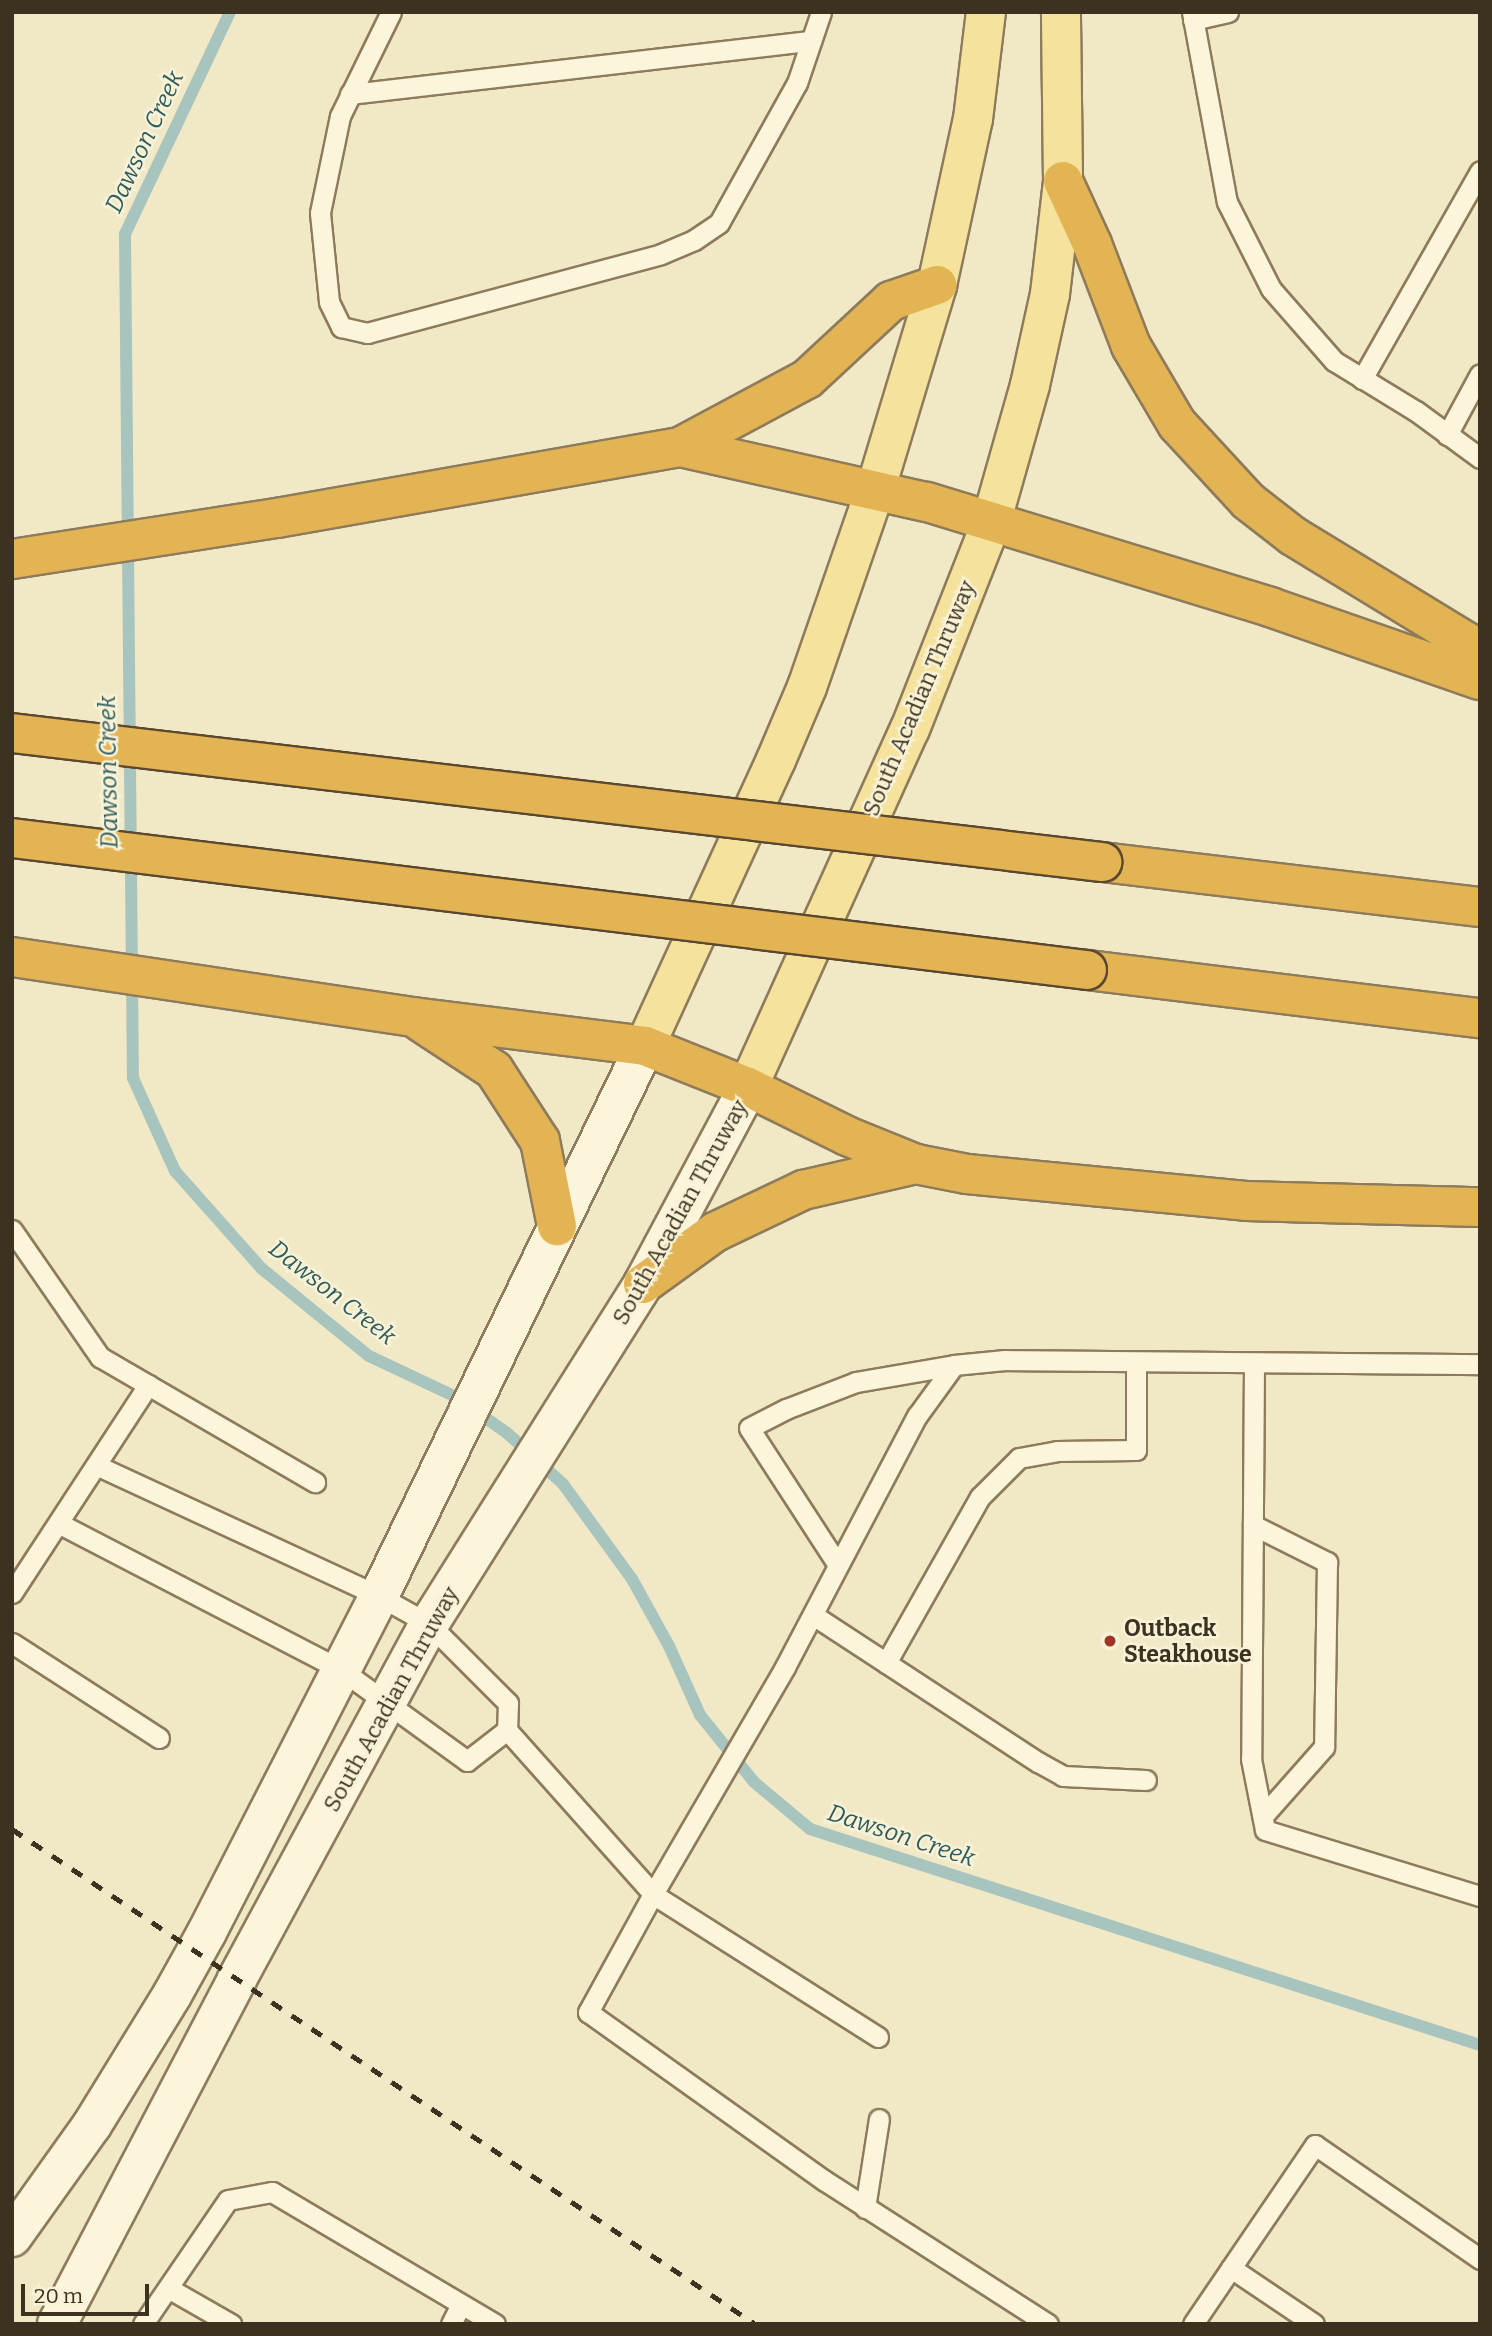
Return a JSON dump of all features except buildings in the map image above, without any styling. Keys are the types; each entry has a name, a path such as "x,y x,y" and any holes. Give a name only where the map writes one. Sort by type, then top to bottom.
{"highway":[{"path":"1063,181 1092,244 1131,346 1177,424 1248,501 1293,536 1465,641 1480,656"},
{"path":"12,559 277,518 680,447 807,379 891,301 937,285"},
{"path":"680,447 927,502 1270,607 1480,680"},
{"path":"12,733 1480,906"},
{"path":"12,838 1480,1018"},
{"path":"12,957 413,1017 645,1046 748,1087 847,1136 916,1164 967,1174 1246,1200 1480,1207"},
{"path":"413,1017 494,1070 540,1141 557,1226"},
{"path":"643,1284 715,1232 803,1190 916,1164"}],"main road":[{"path":"12,2237 92,2125 172,1995 379,1596 645,1046 782,748 807,687 875,491 937,285 973,118 986,12"},
{"name":"South Acadian Thruway","path":"57,2324 429,1624 643,1284 748,1087 909,729 991,523 1030,385 1050,294 1063,181 1061,12"}],"lane":[{"path":"391,12 340,116 320,213 329,303 341,327 367,333 661,254 694,240 719,223 797,83 821,12"},
{"path":"1228,12 1192,16 1227,202 1271,289 1334,361 1480,458"},
{"path":"350,94 811,41"},
{"path":"1362,379 1480,171"},
{"path":"1447,435 1480,374"},
{"path":"12,1230 100,1357 315,1482"},
{"path":"838,1565 750,1428 786,1409 856,1382 954,1365 1005,1360 1480,1364"},
{"path":"886,1663 980,1497 1019,1458 1057,1451 1136,1450 1136,1363"},
{"path":"1254,1364 1251,1759 1265,1830 1480,1896"},
{"path":"954,1365 917,1416 785,1667 678,1847 588,2011 865,2208 1048,2324"},
{"path":"12,1593 60,1524 148,1385"},
{"path":"97,1466 379,1596 429,1624 508,1703 507,1730 653,1894 878,2037"},
{"path":"60,1524 340,1669 467,1761 507,1730"},
{"path":"1253,1525 1327,1562 1324,1747 1263,1816"},
{"path":"813,1615 1063,1776 1146,1780"},
{"path":"12,1643 159,1738"},
{"path":"865,2208 880,2119"},
{"path":"1193,2324 1315,2145 1479,2255"},
{"path":"143,2324 228,2200 272,2192 495,2324"},
{"path":"1231,2268 1314,2324"},
{"path":"168,2288 231,2324"},
{"path":"451,2324 461,2304"}],"waterway":[{"name":"Dawson Creek","path":"230,12 125,234 133,1078 175,1171 261,1268 369,1356 456,1397 507,1433 563,1484 632,1579 669,1646 700,1715 754,1782 810,1829 1480,2045"}],"railway":[{"path":"12,1829 755,2324"}],"place":[{"name":"Outback Steakhouse","path":"1110,1641"}]}
